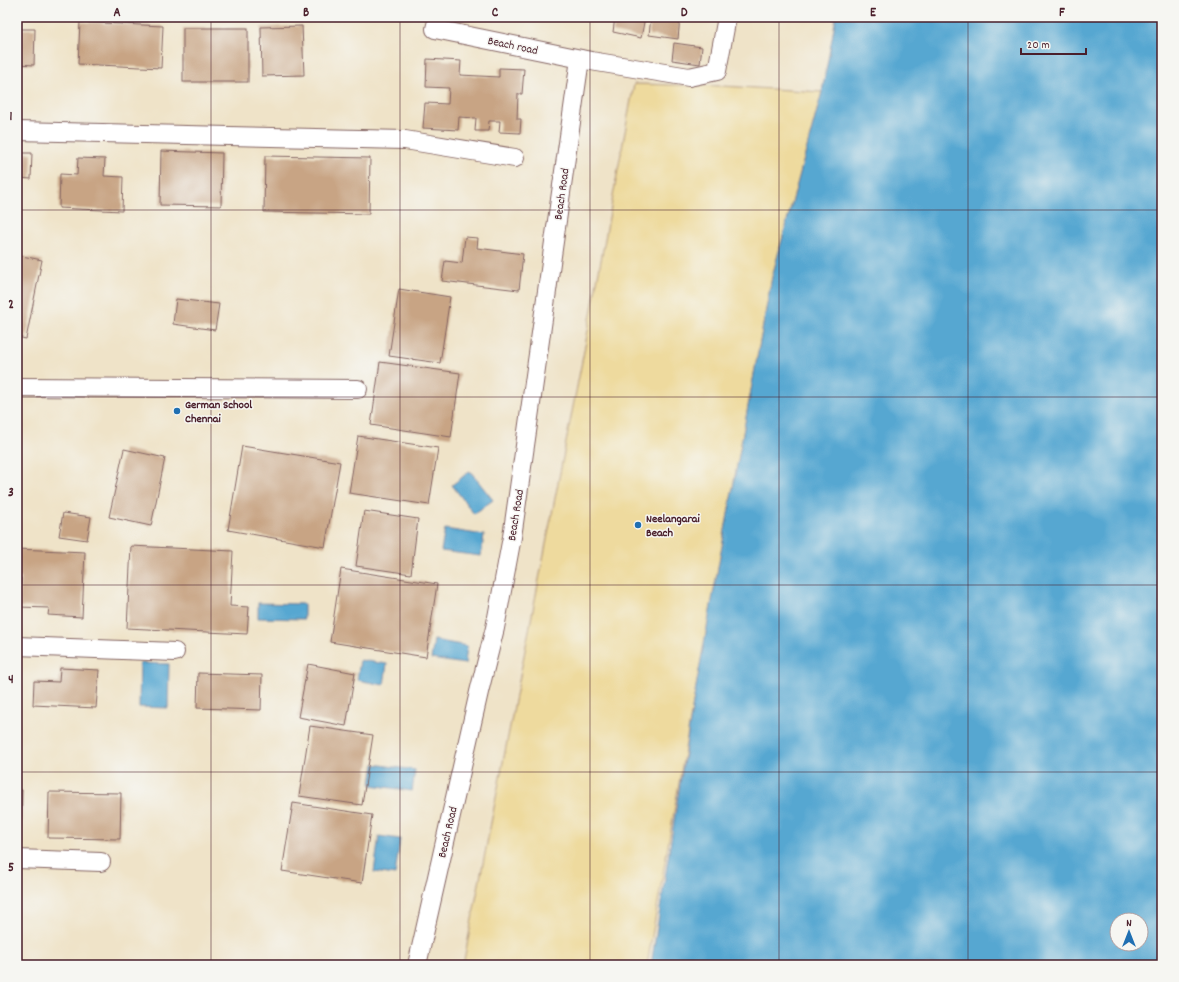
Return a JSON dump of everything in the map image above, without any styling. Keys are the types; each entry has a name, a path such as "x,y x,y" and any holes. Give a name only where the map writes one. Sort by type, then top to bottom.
{"street":[{"name":"Beach road","path":"436,23 585,60 689,77 717,71 727,17"},
{"name":"Beach Road","path":"417,965 496,620 512,538 585,60"},
{"path":"17,131 405,140 515,158"},
{"path":"17,387 358,389"},
{"path":"17,646 175,652"},
{"path":"17,859 101,862"}],"sand":[{"name":"Neelangarai Beach","path":"634,84 722,86 822,92 772,277 693,703 647,965 463,965 585,346"}],"water":[{"path":"836,17 1162,17 1162,965 651,965 693,703 772,277 822,92"},
{"path":"470,471 493,500 474,514 452,485"},
{"path":"445,529 484,535 481,556 441,551"},
{"path":"258,603 304,604 304,619 258,618"},
{"path":"434,640 467,646 465,664 431,659"},
{"path":"360,660 387,664 384,685 357,680"},
{"path":"140,663 169,664 168,708 139,707"},
{"path":"374,764 415,770 412,791 371,785"},
{"path":"379,836 400,839 395,875 374,872"}],"building":[{"path":"615,17 645,17 641,38 613,32"},
{"path":"651,17 680,17 678,39 649,35"},
{"path":"80,22 163,26 161,68 78,64"},
{"path":"302,26 304,75 262,76 261,27"},
{"path":"183,28 248,28 248,82 183,82"},
{"path":"17,29 35,29 34,65 17,64"},
{"path":"674,43 702,47 700,64 672,60"},
{"path":"427,59 461,61 460,75 499,77 499,68 524,69 522,94 518,94 517,119 521,119 520,133 499,132 500,121 489,121 488,131 475,131 476,118 459,117 458,130 423,128 425,103 448,104 449,88 426,87"},
{"path":"161,151 222,153 221,206 160,205"},
{"path":"17,153 32,153 31,179 19,178 18,187 17,187"},
{"path":"265,156 370,158 369,214 264,212"},
{"path":"78,158 105,159 104,176 123,177 122,211 59,208 60,174 77,175"},
{"path":"465,237 478,238 477,248 523,254 519,290 442,281 445,261 462,263"},
{"path":"17,255 42,260 26,339 17,337"},
{"path":"399,289 450,297 440,363 389,356"},
{"path":"176,299 219,304 215,330 173,324"},
{"path":"380,362 460,373 451,437 371,425"},
{"path":"358,436 438,448 429,505 349,493"},
{"path":"242,446 340,462 325,547 228,530"},
{"path":"124,449 165,458 151,526 109,517"},
{"path":"364,511 418,519 411,574 356,566"},
{"path":"63,513 91,517 87,540 59,536"},
{"path":"131,546 233,551 230,606 249,607 247,634 127,628"},
{"path":"17,549 85,552 82,617 48,615 49,608 19,607 21,578 17,578"},
{"path":"341,569 437,584 426,657 330,642"},
{"path":"308,664 355,673 346,726 298,717"},
{"path":"60,668 99,670 96,708 33,705 34,681 59,682"},
{"path":"198,673 262,675 261,710 197,708"},
{"path":"310,726 373,735 362,805 299,796"},
{"path":"17,790 22,790 21,843 17,843"},
{"path":"49,792 121,793 120,839 48,838"},
{"path":"293,803 372,815 362,883 282,871"}],"place":[{"name":"German School Chennai","path":"177,411"},
{"name":"Neelangarai Beach","path":"638,525"}]}
